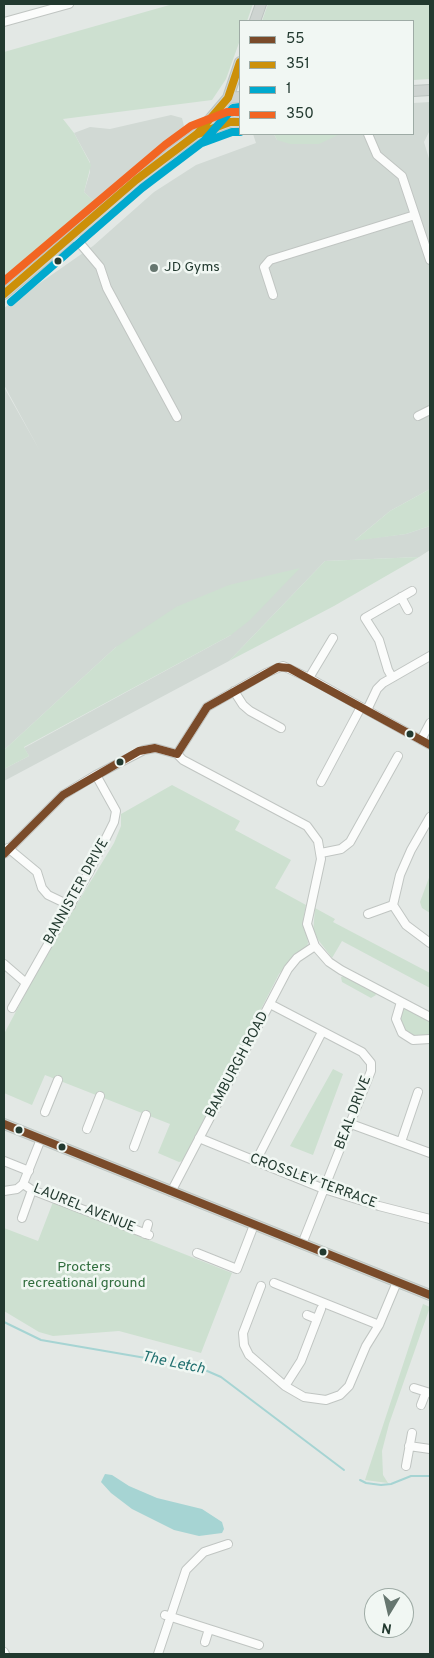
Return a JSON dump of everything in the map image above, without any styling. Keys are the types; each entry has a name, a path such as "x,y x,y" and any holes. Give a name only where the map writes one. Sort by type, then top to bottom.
{"main road":[{"path":"255,20 261,4"},
{"path":"235,122 222,116 225,102 239,67"},
{"path":"414,91 430,90"},
{"path":"4,294 153,166 197,134 225,102 239,97"},
{"path":"197,134 235,122"},
{"path":"4,1124 254,1226 430,1295"}],"street":[{"path":"4,22 69,4"},
{"path":"368,135 377,155 402,176 430,260"},
{"path":"273,295 264,267 270,260 415,215"},
{"path":"73,235 100,266 107,288 176,417"},
{"path":"418,416 430,410"},
{"path":"392,677 379,640 365,618 412,591"},
{"path":"401,597 408,610"},
{"path":"309,678 333,638"},
{"path":"322,782 363,708 377,689 392,677 430,656"},
{"path":"177,754 183,748 201,713 216,700 278,667 289,668 309,678 430,745"},
{"path":"234,691 243,705 250,711 281,728"},
{"path":"422,740 430,723"},
{"path":"71,906 48,895 42,888 37,872 6,851 63,795 96,775 144,750 155,748 177,754 183,760 307,826 318,841 321,853 307,924 315,946 329,962 341,970 430,1017"},
{"path":"321,853 341,849 350,842 398,756"},
{"name":"BANNISTER DRIVE","path":"12,1008 71,906 116,817 116,811 96,775"},
{"path":"430,817 411,850 400,875 393,905 406,925 430,943"},
{"path":"368,914 393,905"},
{"name":"BAMBURGH ROAD","path":"171,1192 288,969 297,958 315,946"},
{"path":"4,964 26,983"},
{"path":"401,1002 396,1019 402,1033 412,1040 430,1039"},
{"name":"BEAL DRIVE","path":"270,1004 362,1052 371,1063 371,1071 351,1124 302,1244"},
{"path":"256,1162 322,1032"},
{"path":"45,1112 58,1080"},
{"path":"401,1142 418,1092"},
{"path":"87,1129 100,1096"},
{"path":"134,1147 146,1114"},
{"path":"351,1124 430,1153"},
{"name":"CROSSLEY TERRACE","path":"199,1138 324,1189 430,1219"},
{"name":"LAUREL AVENUE","path":"4,1191 17,1189 23,1184 41,1139"},
{"name":"LAUREL AVENUE","path":"4,1161 29,1171"},
{"name":"LAUREL AVENUE","path":"23,1184 32,1190 147,1235 148,1224"},
{"path":"22,1218 32,1190"},
{"path":"197,1253 237,1269 254,1226"},
{"path":"260,1286 243,1333 244,1345 257,1363 285,1386 312,1399 326,1400 340,1395 349,1386 366,1346 379,1325 397,1282"},
{"path":"274,1283 379,1325"},
{"path":"256,1297 265,1300"},
{"path":"285,1386 301,1361 321,1309"},
{"path":"308,1316 317,1319"},
{"path":"414,1388 428,1392 421,1405"},
{"path":"406,1466 412,1433"},
{"path":"409,1446 430,1449"},
{"path":"158,1654 168,1616 181,1580 190,1565 207,1550 228,1544"},
{"path":"168,1616 209,1629 245,1644 259,1645"},
{"path":"205,1642 209,1629"}],"shaded area":[{"path":"430,102 430,130 424,142 430,162 430,489 390,511 355,540 406,534 430,526 430,550 419,557 325,561 229,661 4,781 4,769 29,756 24,748 231,635 116,647 4,750 4,387 40,451 4,385 4,308 93,246 154,192 196,165 256,143 253,135 274,135 277,140 330,135 414,135 414,103"},
{"path":"171,115 182,118 184,126 181,132 138,166 97,204 84,192 90,172 90,162 74,133 90,127 110,129"}],"green space":[{"path":"173,4 253,4 247,20 239,20 239,43 226,79 212,100 63,119 74,133 91,165 84,192 97,204 4,283 4,52"},
{"path":"268,4 430,4 430,79 414,80 414,20 262,20"},
{"path":"274,135 338,135 319,144 290,144 277,140"},
{"path":"430,489 430,526 406,534 354,541 390,511"},
{"path":"419,557 334,606 229,661 325,561"},
{"path":"300,568 250,620 231,635 24,747 29,756 4,769 4,750 116,647 176,607 229,585"},
{"path":"172,785 240,821 235,830 291,860 275,888 306,905 303,920 308,942 307,949 294,958 279,974 183,1161 179,1162 158,1153 170,1124 45,1075 32,1105 4,1093 4,1034 47,953 114,843 121,826 121,814"},
{"path":"430,875 430,913 422,908 420,902"},
{"path":"315,908 335,919 333,922 430,973 430,988 342,941 332,958 313,933"},
{"path":"344,976 375,992 376,995 371,998 342,982 341,977"},
{"path":"406,1008 430,1022 430,1035 416,1037 405,1030 401,1019 402,1011"},
{"path":"333,1069 343,1074 313,1155 290,1146"},
{"name":"Procters recreational ground","path":"53,1202 232,1273 201,1353 119,1331 53,1336 39,1332 4,1311 4,1228 38,1241"},
{"path":"423,1304 430,1307 389,1424 382,1451 383,1475 388,1483 365,1480"}],"water":[{"path":"105,1474 112,1475 129,1486 157,1498 202,1509 222,1522 224,1529 222,1533 199,1536 174,1530 132,1509 111,1493 101,1482"}],"waterway":[{"name":"The Letch","path":"4,1322 41,1340 198,1367 221,1377 344,1470"},
{"name":"The Letch","path":"360,1480 366,1483 381,1485 391,1484 411,1476 430,1476"}],"transit line":[{"name":"351","path":"4,294 136,180 197,134 228,98 239,65"},
{"name":"1","path":"11,302 142,188 204,141 233,108 239,107"},
{"name":"350","path":"4,281 165,145 191,126 227,112 239,112"},
{"name":"351","path":"198,134 230,122 239,122"},
{"name":"1","path":"202,143 232,132 239,132"},
{"name":"55","path":"4,854 63,795 139,751 155,748 177,754 207,707 278,667 289,668 430,745"},
{"name":"55","path":"4,1124 430,1295"}],"place":[{"name":"JD Gyms","path":"154,268"}]}
